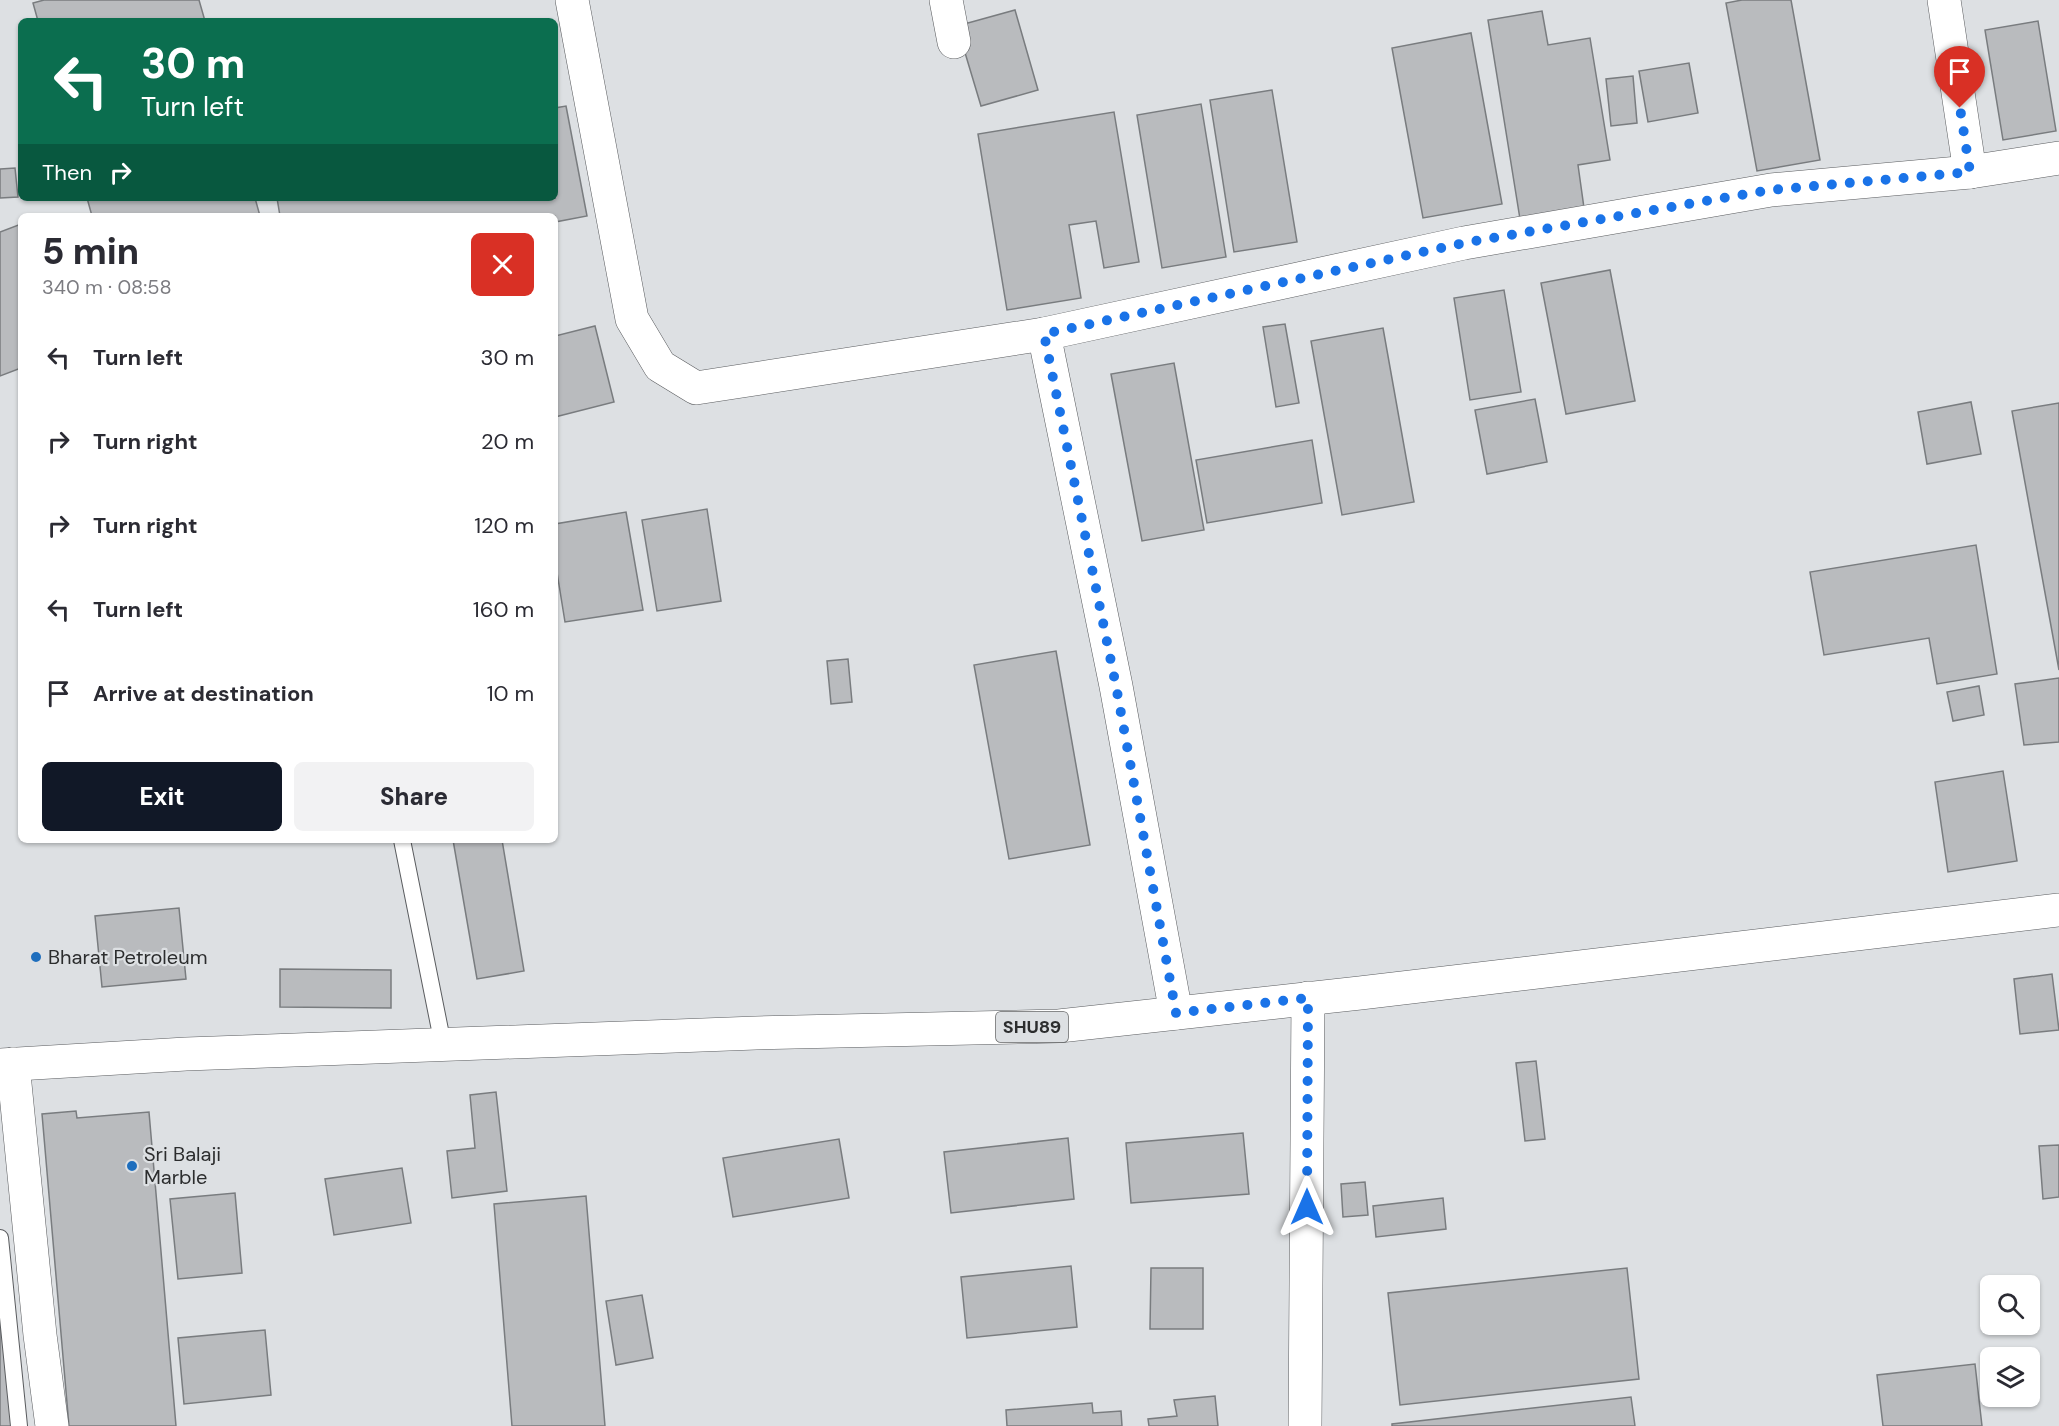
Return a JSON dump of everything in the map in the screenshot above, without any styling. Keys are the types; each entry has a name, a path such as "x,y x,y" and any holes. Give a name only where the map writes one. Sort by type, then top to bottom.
{"street":[{"path":"572,0 632,319 660,366 696,388 1044,334 1464,243 1723,198 1771,190 1970,172 2059,158"},
{"path":"946,0 954,42"},
{"path":"1944,0 1970,172"},
{"path":"1044,334 1116,686 1176,1013"},
{"name":"SHU89","path":"6,1064 186,1054 756,1033 1059,1026 2059,910"},
{"path":"1305,1426 1308,998"},
{"path":"6,1064 52,1426"}],"lane":[{"path":"403,843 443,1045"},
{"path":"0,1238 20,1426"}],"building":[{"path":"44,0 199,0 204,18 37,18 33,3"},
{"path":"1742,0 1791,0 1820,160 1757,171 1726,3"},
{"path":"1015,10 1038,90 981,106 957,26"},
{"path":"1542,11 1548,45 1590,38 1610,160 1578,165 1584,208 1520,219 1488,20"},
{"path":"2038,21 2056,131 2003,140 1985,30"},
{"path":"1471,33 1502,204 1423,218 1392,48"},
{"path":"1689,63 1698,113 1648,122 1639,71"},
{"path":"1633,76 1637,123 1611,126 1606,79"},
{"path":"1272,90 1297,242 1234,252 1210,100"},
{"path":"1201,104 1226,257 1162,268 1137,115"},
{"path":"566,106 587,216 558,221 558,213 280,213 278,201 558,201 558,107"},
{"path":"1114,112 1139,262 1104,268 1096,221 1069,225 1081,298 1007,310 978,134"},
{"path":"15,168 18,197 0,198 0,169"},
{"path":"88,201 256,201 259,213 91,213"},
{"path":"18,225 18,369 0,376 0,232"},
{"path":"1610,270 1635,401 1566,414 1541,283"},
{"path":"1504,290 1521,392 1470,400 1454,298"},
{"path":"1285,324 1299,403 1276,407 1263,327"},
{"path":"595,326 614,402 558,416 558,335"},
{"path":"1383,328 1414,502 1342,515 1311,341"},
{"path":"1174,363 1204,530 1142,541 1111,374"},
{"path":"1535,399 1547,462 1487,474 1475,410"},
{"path":"1971,402 1981,454 1927,464 1918,412"},
{"path":"2059,403 2059,670 2012,411"},
{"path":"1312,440 1322,503 1207,523 1196,460"},
{"path":"707,509 721,601 657,611 642,520"},
{"path":"626,512 643,610 565,622 558,579 558,523"},
{"path":"1976,545 1997,674 1937,684 1929,638 1824,655 1810,572"},
{"path":"1056,651 1090,845 1009,859 974,665"},
{"path":"848,659 852,702 831,704 827,661"},
{"path":"2059,678 2059,742 2024,745 2015,684"},
{"path":"1979,686 1984,715 1953,721 1947,692"},
{"path":"2003,771 2017,861 1948,872 1935,782"},
{"path":"454,843 503,843 524,971 477,979"},
{"path":"179,908 186,979 102,987 95,916"},
{"path":"280,969 391,970 391,1008 280,1007"},
{"path":"2052,974 2059,1030 2020,1034 2014,979"},
{"path":"1536,1061 1545,1139 1525,1141 1516,1063"},
{"path":"496,1092 507,1191 452,1198 447,1151 475,1148 470,1095"},
{"path":"76,1111 77,1118 149,1112 176,1426 69,1426 42,1114"},
{"path":"1243,1133 1249,1194 1131,1203 1126,1143"},
{"path":"1068,1138 1074,1199 951,1213 944,1152"},
{"path":"839,1139 849,1198 733,1217 723,1158"},
{"path":"2059,1145 2059,1197 2043,1199 2039,1146"},
{"path":"402,1168 411,1223 334,1235 325,1179"},
{"path":"1365,1182 1368,1215 1343,1217 1341,1184"},
{"path":"235,1193 242,1273 178,1279 170,1199"},
{"path":"586,1196 605,1426 512,1426 494,1204"},
{"path":"1443,1198 1446,1229 1376,1237 1373,1206"},
{"path":"1071,1266 1077,1327 967,1338 961,1277"},
{"path":"1151,1268 1203,1268 1203,1329 1150,1329"},
{"path":"1627,1268 1639,1379 1400,1405 1388,1293"},
{"path":"0,1280 15,1426 0,1426"},
{"path":"642,1295 653,1358 616,1365 606,1301"},
{"path":"265,1330 271,1395 184,1404 178,1338"},
{"path":"1975,1364 1982,1426 1883,1426 1877,1375"},
{"path":"1215,1396 1218,1426 1149,1426 1148,1419 1177,1416 1174,1400"},
{"path":"1631,1397 1635,1426 1392,1426 1392,1424"},
{"path":"1092,1403 1093,1413 1121,1411 1122,1426 1007,1426 1006,1410"}],"place":[{"name":"Bharat Petroleum","path":"36,957"},
{"name":"Sri Balaji Marble","path":"132,1166"}],"route":[{"path":"1307,1207 1308,998 1176,1013 1116,686 1044,334 1464,243 1771,190 1970,172 1960,108"}]}
